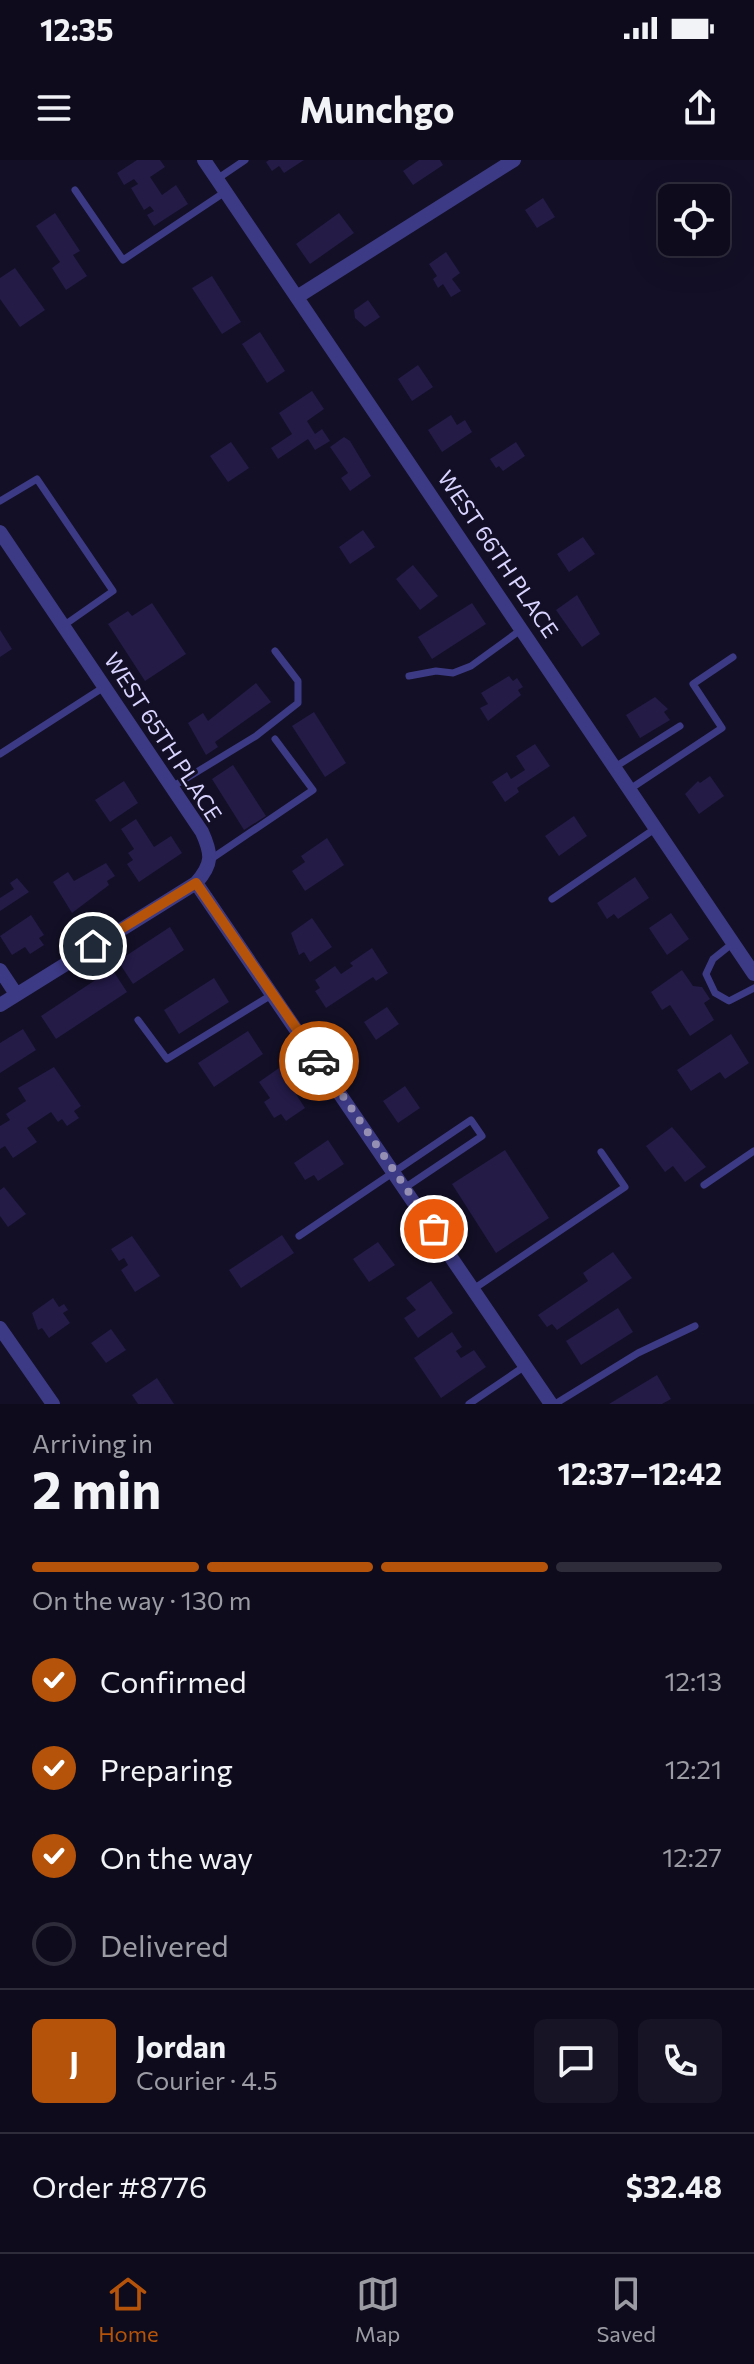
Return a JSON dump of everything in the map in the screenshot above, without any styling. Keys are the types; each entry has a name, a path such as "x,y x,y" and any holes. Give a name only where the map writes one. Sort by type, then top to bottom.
{"street":[{"name":"WEST 66TH PLACE","path":"204,160 754,974"},
{"path":"297,297 514,160"},
{"name":"WEST 65TH PLACE","path":"0,532 202,832 211,859"},
{"path":"0,1005 196,883 209,868 211,859"},
{"path":"196,883 553,1404"},
{"path":"0,970 16,994"},
{"path":"0,1328 53,1404"}],"lane":[{"path":"217,179 245,160"},
{"path":"75,190 123,260 225,192"},
{"path":"0,501 37,479 113,591 63,626"},
{"path":"409,676 436,671 453,673 471,666 522,629"},
{"path":"172,787 256,736 298,703 298,681 275,651"},
{"path":"630,789 722,728 693,684 733,657"},
{"path":"0,754 104,687"},
{"path":"615,767 680,726"},
{"path":"211,859 313,790 275,739"},
{"path":"552,899 656,828"},
{"path":"733,943 713,959 706,974 715,993 729,1001 754,988"},
{"path":"138,1020 167,1059 273,994"},
{"path":"299,1236 471,1120 482,1136 406,1187"},
{"path":"704,1185 754,1151"},
{"path":"475,1288 625,1187 601,1152"},
{"path":"414,1160 425,1174"},
{"path":"553,1404 638,1353 695,1326"},
{"path":"469,1404 525,1366"}],"building":[{"path":"137,160 160,160 165,167 150,177 162,195 176,185 188,204 154,226 147,215 154,211 150,206 144,210 131,188 138,184 134,179 124,185 117,173"},
{"path":"304,160 284,173 279,166 272,171 266,162"},
{"path":"419,160 440,160 443,165 413,185 403,171"},
{"path":"543,198 555,217 537,228 525,210"},
{"path":"55,213 80,251 73,255 87,276 66,290 52,268 60,262 36,226"},
{"path":"339,213 354,233 310,264 296,244"},
{"path":"446,252 460,273 452,279 461,291 451,297 443,284 438,288 433,279 437,276 429,264"},
{"path":"15,268 45,310 20,327 0,299 0,278"},
{"path":"212,276 241,322 222,334 192,288"},
{"path":"368,300 380,317 365,327 355,318 354,310"},
{"path":"260,332 285,371 267,383 242,344"},
{"path":"418,365 433,387 412,401 398,379"},
{"path":"312,391 324,409 307,421 315,434 322,429 330,441 315,450 308,439 278,459 271,448 292,434 279,413"},
{"path":"451,415 457,425 465,420 472,432 442,452 428,430"},
{"path":"344,437 350,441 371,476 350,491 341,478 348,473 330,447"},
{"path":"231,442 249,468 228,482 210,456"},
{"path":"516,442 525,456 503,471 499,466 496,468 490,459"},
{"path":"363,530 375,547 350,564 339,547"},
{"path":"583,537 595,554 569,572 557,554"},
{"path":"413,565 438,596 420,610 396,579"},
{"path":"577,595 600,634 582,647 556,610"},
{"path":"152,603 186,654 145,681 108,624 128,611 132,616"},
{"path":"472,603 486,624 432,659 418,637"},
{"path":"0,630 12,649 0,657"},
{"path":"509,676 513,681 517,678 523,687 518,690 521,695 488,721 480,708 488,704 481,693"},
{"path":"256,683 271,702 215,742 218,747 206,755 188,723 203,713 208,721"},
{"path":"655,697 668,709 664,712 670,720 640,738 626,715"},
{"path":"314,712 346,763 325,777 292,726"},
{"path":"535,744 550,766 517,788 519,792 505,802 492,782 507,772 511,779 525,770 516,756"},
{"path":"233,765 266,816 244,830 212,779"},
{"path":"710,776 724,796 699,814 685,794 698,781 700,783"},
{"path":"124,781 138,803 110,822 95,800"},
{"path":"574,816 587,836 559,856 545,836"},
{"path":"136,819 154,847 171,836 182,853 139,882 127,864 133,860 128,853 134,849 121,829"},
{"path":"327,838 344,865 305,891 292,871 305,862 301,856"},
{"path":"106,863 115,876 107,881 109,885 72,913 53,882 68,872 74,881"},
{"path":"635,877 649,898 618,919 614,914 607,919 597,903"},
{"path":"17,878 29,892 0,911 0,898 14,889 10,883"},
{"path":"671,913 689,939 667,955 649,928"},
{"path":"31,915 44,935 39,938 44,945 30,954 25,947 12,955 0,936"},
{"path":"312,918 332,947 310,962 304,952 299,955 291,933"},
{"path":"170,927 184,950 133,984 118,961"},
{"path":"372,948 388,973 376,981 373,977 326,1008 315,991 320,988 315,980 335,966 341,974 353,966 350,963"},
{"path":"112,969 127,992 56,1039 41,1016"},
{"path":"682,970 693,986 702,987 710,999 704,1003 714,1020 690,1036 670,1005 662,1010 651,992"},
{"path":"214,978 229,1002 179,1034 164,1010"},
{"path":"387,1007 399,1024 376,1040 364,1022"},
{"path":"23,1029 36,1050 0,1073 0,1043"},
{"path":"248,1031 263,1054 214,1087 198,1063"},
{"path":"731,1034 749,1063 725,1079 720,1072 691,1091 677,1070"},
{"path":"54,1067 81,1106 74,1111 79,1118 67,1126 62,1119 58,1122 51,1112 27,1128 37,1142 13,1158 5,1146 0,1149 0,1126 10,1120 6,1114 26,1101 18,1088"},
{"path":"279,1068 305,1108 286,1121 281,1114 274,1118 264,1102 270,1098 259,1082"},
{"path":"405,1086 420,1108 398,1123 383,1101"},
{"path":"672,1127 706,1167 685,1182 673,1166 665,1172 646,1146"},
{"path":"328,1140 344,1164 318,1181 314,1175 305,1180 294,1163"},
{"path":"505,1150 549,1218 496,1253 452,1184"},
{"path":"4,1187 26,1214 8,1227 0,1216 0,1190"},
{"path":"282,1235 294,1253 241,1288 229,1270"},
{"path":"132,1236 160,1276 135,1292 121,1270 128,1265 124,1258 119,1261 111,1249"},
{"path":"378,1242 395,1265 369,1282 353,1259"},
{"path":"613,1252 632,1278 557,1330 552,1324 547,1327 538,1315 588,1281 583,1273"},
{"path":"431,1281 453,1313 418,1338 404,1318 416,1310 406,1298"},
{"path":"53,1298 59,1307 64,1304 68,1310 63,1313 70,1323 49,1338 42,1328 38,1330 32,1313"},
{"path":"618,1308 633,1332 581,1365 566,1341"},
{"path":"111,1329 126,1350 106,1363 91,1343"},
{"path":"452,1332 462,1347 456,1351 461,1358 474,1350 486,1367 441,1398 414,1358"},
{"path":"657,1375 671,1399 662,1404 609,1404"},
{"path":"157,1378 174,1404 138,1404 132,1395"}],"way so far":[{"path":"319,1061 434,1229"}],"route":[{"path":"93,946 196,883 319,1061"}]}
